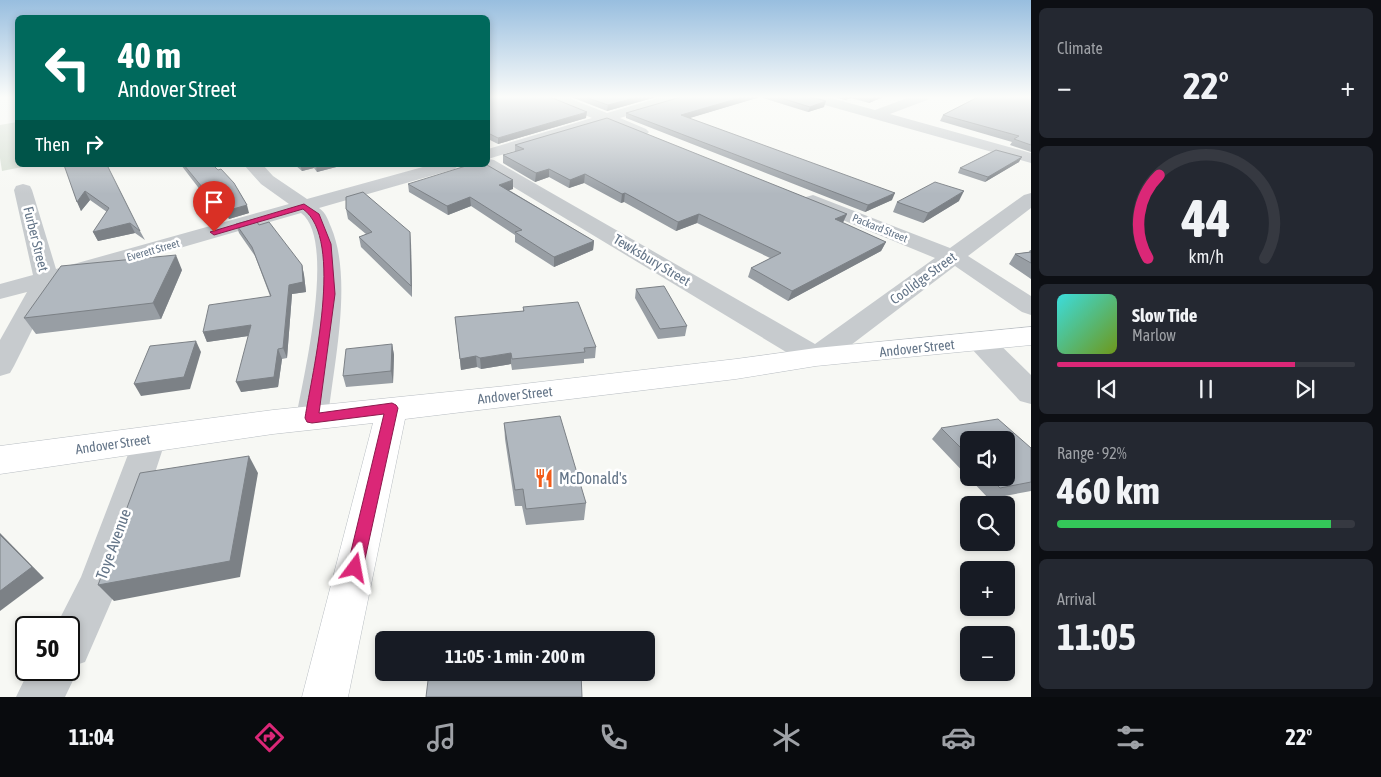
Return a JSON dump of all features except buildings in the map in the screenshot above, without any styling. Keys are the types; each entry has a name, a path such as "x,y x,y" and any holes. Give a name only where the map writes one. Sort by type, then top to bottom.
{"main road":[{"name":"Andover Street","path":"0,460 312,418 506,397 736,369 816,357 1031,336"},
{"path":"325,697 392,408"}],"street":[{"path":"490,153 565,130"},
{"path":"635,130 654,137"},
{"path":"928,130 1031,158"},
{"name":"Tewksbury Street","path":"490,165 816,357"},
{"path":"255,167 267,180 315,214 327,244 330,294 312,418"},
{"name":"Everett Street","path":"0,292 442,167"},
{"name":"Furber Street","path":"0,366 46,280 46,272 23,190"},
{"name":"Packard Street","path":"798,195 968,263 1031,307"},
{"name":"Coolidge Street","path":"816,357 1031,199"},
{"path":"980,342 1031,393"},
{"name":"Toye Avenue","path":"80,623 98,586 150,439"},
{"path":"40,697 49,681"}],"shaded area":[{"path":"0,130 15,130 15,167 22,167 2,171"}],"place":[{"name":"McDonald's","path":"544,478"}],"route":[{"path":"214,232 304,206 315,214 327,244 330,294 312,418 392,408 355,568"}]}
